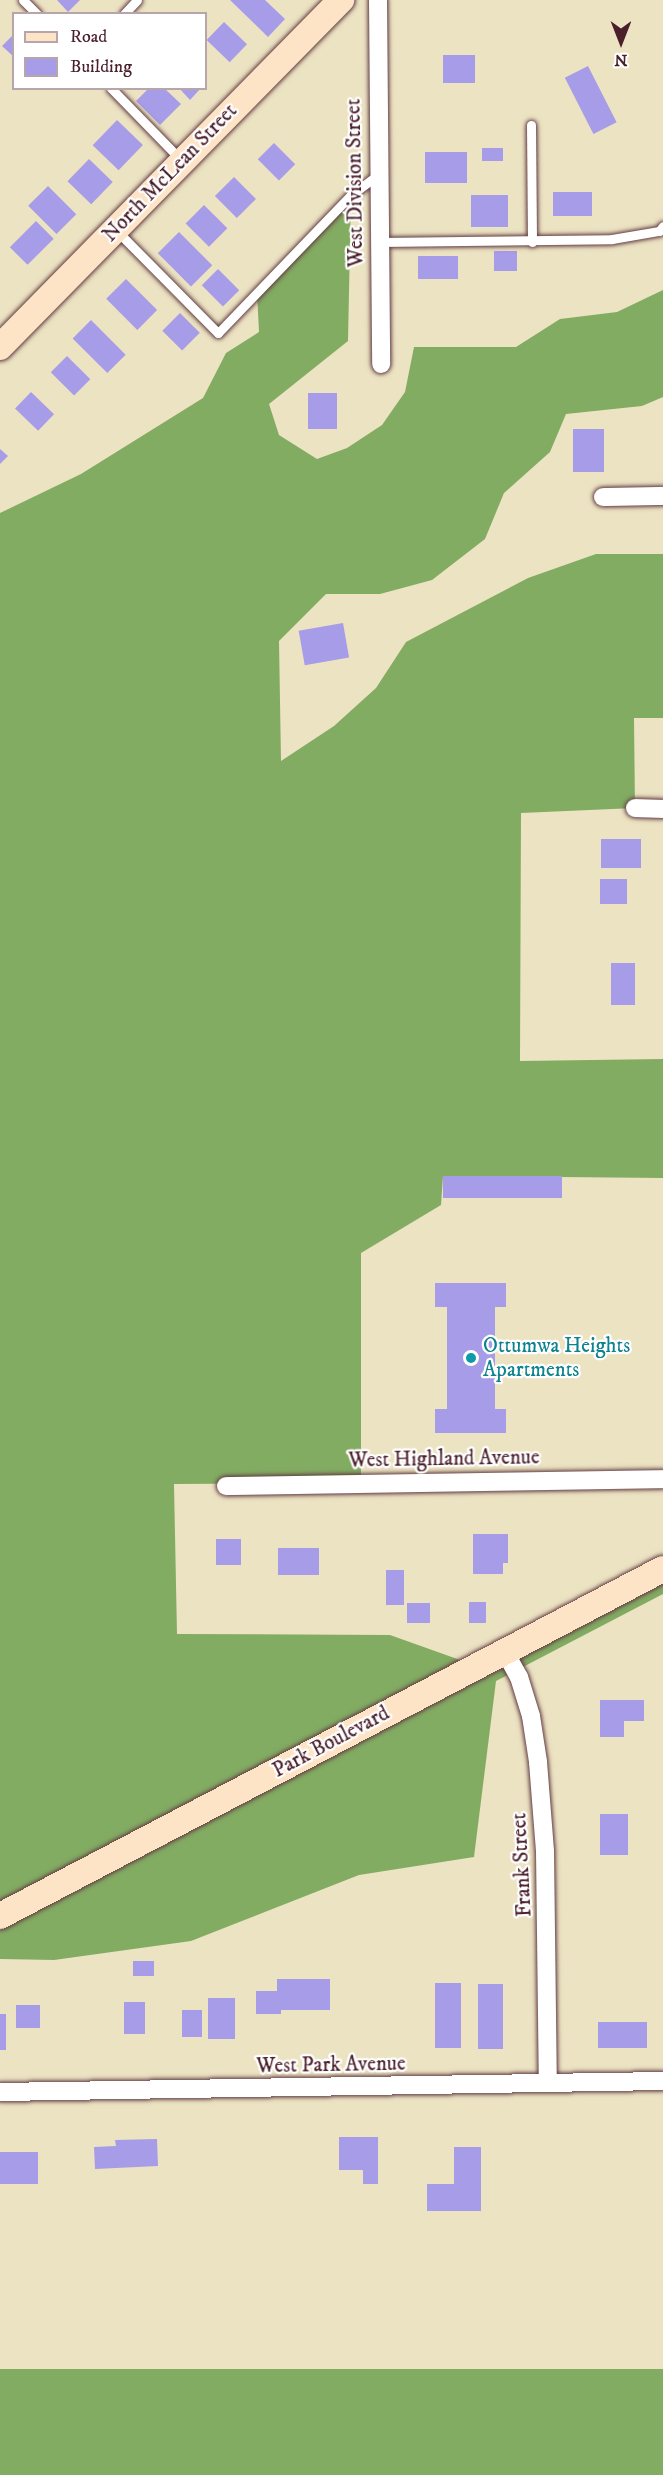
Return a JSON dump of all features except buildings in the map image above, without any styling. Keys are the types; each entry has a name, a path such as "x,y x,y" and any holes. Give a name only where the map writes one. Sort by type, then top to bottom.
{"main road":[{"name":"North McLean Street","path":"0,347 341,0"},
{"name":"Park Boulevard","path":"0,1916 663,1569"}],"street":[{"name":"West Division Street","path":"378,0 381,364"},
{"path":"603,497 663,496"},
{"path":"634,808 663,809"},
{"name":"West Highland Avenue","path":"226,1486 663,1479"},
{"name":"Frank Street","path":"505,1652 519,1677 531,1716 538,1762 546,1874 548,2083"},
{"name":"West Park Avenue","path":"0,2092 663,2081"}],"lane":[{"path":"23,0 35,12"},
{"path":"126,12 137,0"},
{"path":"113,90 182,161"},
{"path":"531,125 532,242"},
{"path":"115,230 218,333 351,195 378,175"},
{"path":"379,242 532,242 612,239 659,231 663,226"}],"green space":[{"path":"351,195 348,341 269,404 279,435 317,459 347,448 382,425 405,392 414,347 516,347 560,319 617,312 663,290 663,397 642,406 566,414 550,452 504,493 485,539 432,580 380,594 326,594 279,641 281,761 334,726 376,688 406,642 528,578 596,554 663,554 663,718 634,718 635,808 521,813 520,1061 663,1059 663,1178 443,1176 441,1205 361,1253 361,1483 174,1484 177,1634 390,1635 477,1666 663,1569 663,1594 496,1681 474,1857 359,1875 191,1941 54,1960 0,1959 0,513 81,474 203,398 226,353 259,332 257,293"},
{"path":"0,2369 663,2369 663,2475 0,2475"}],"place":[{"name":"Ottumwa Heights Apartments","path":"471,1358"}]}
